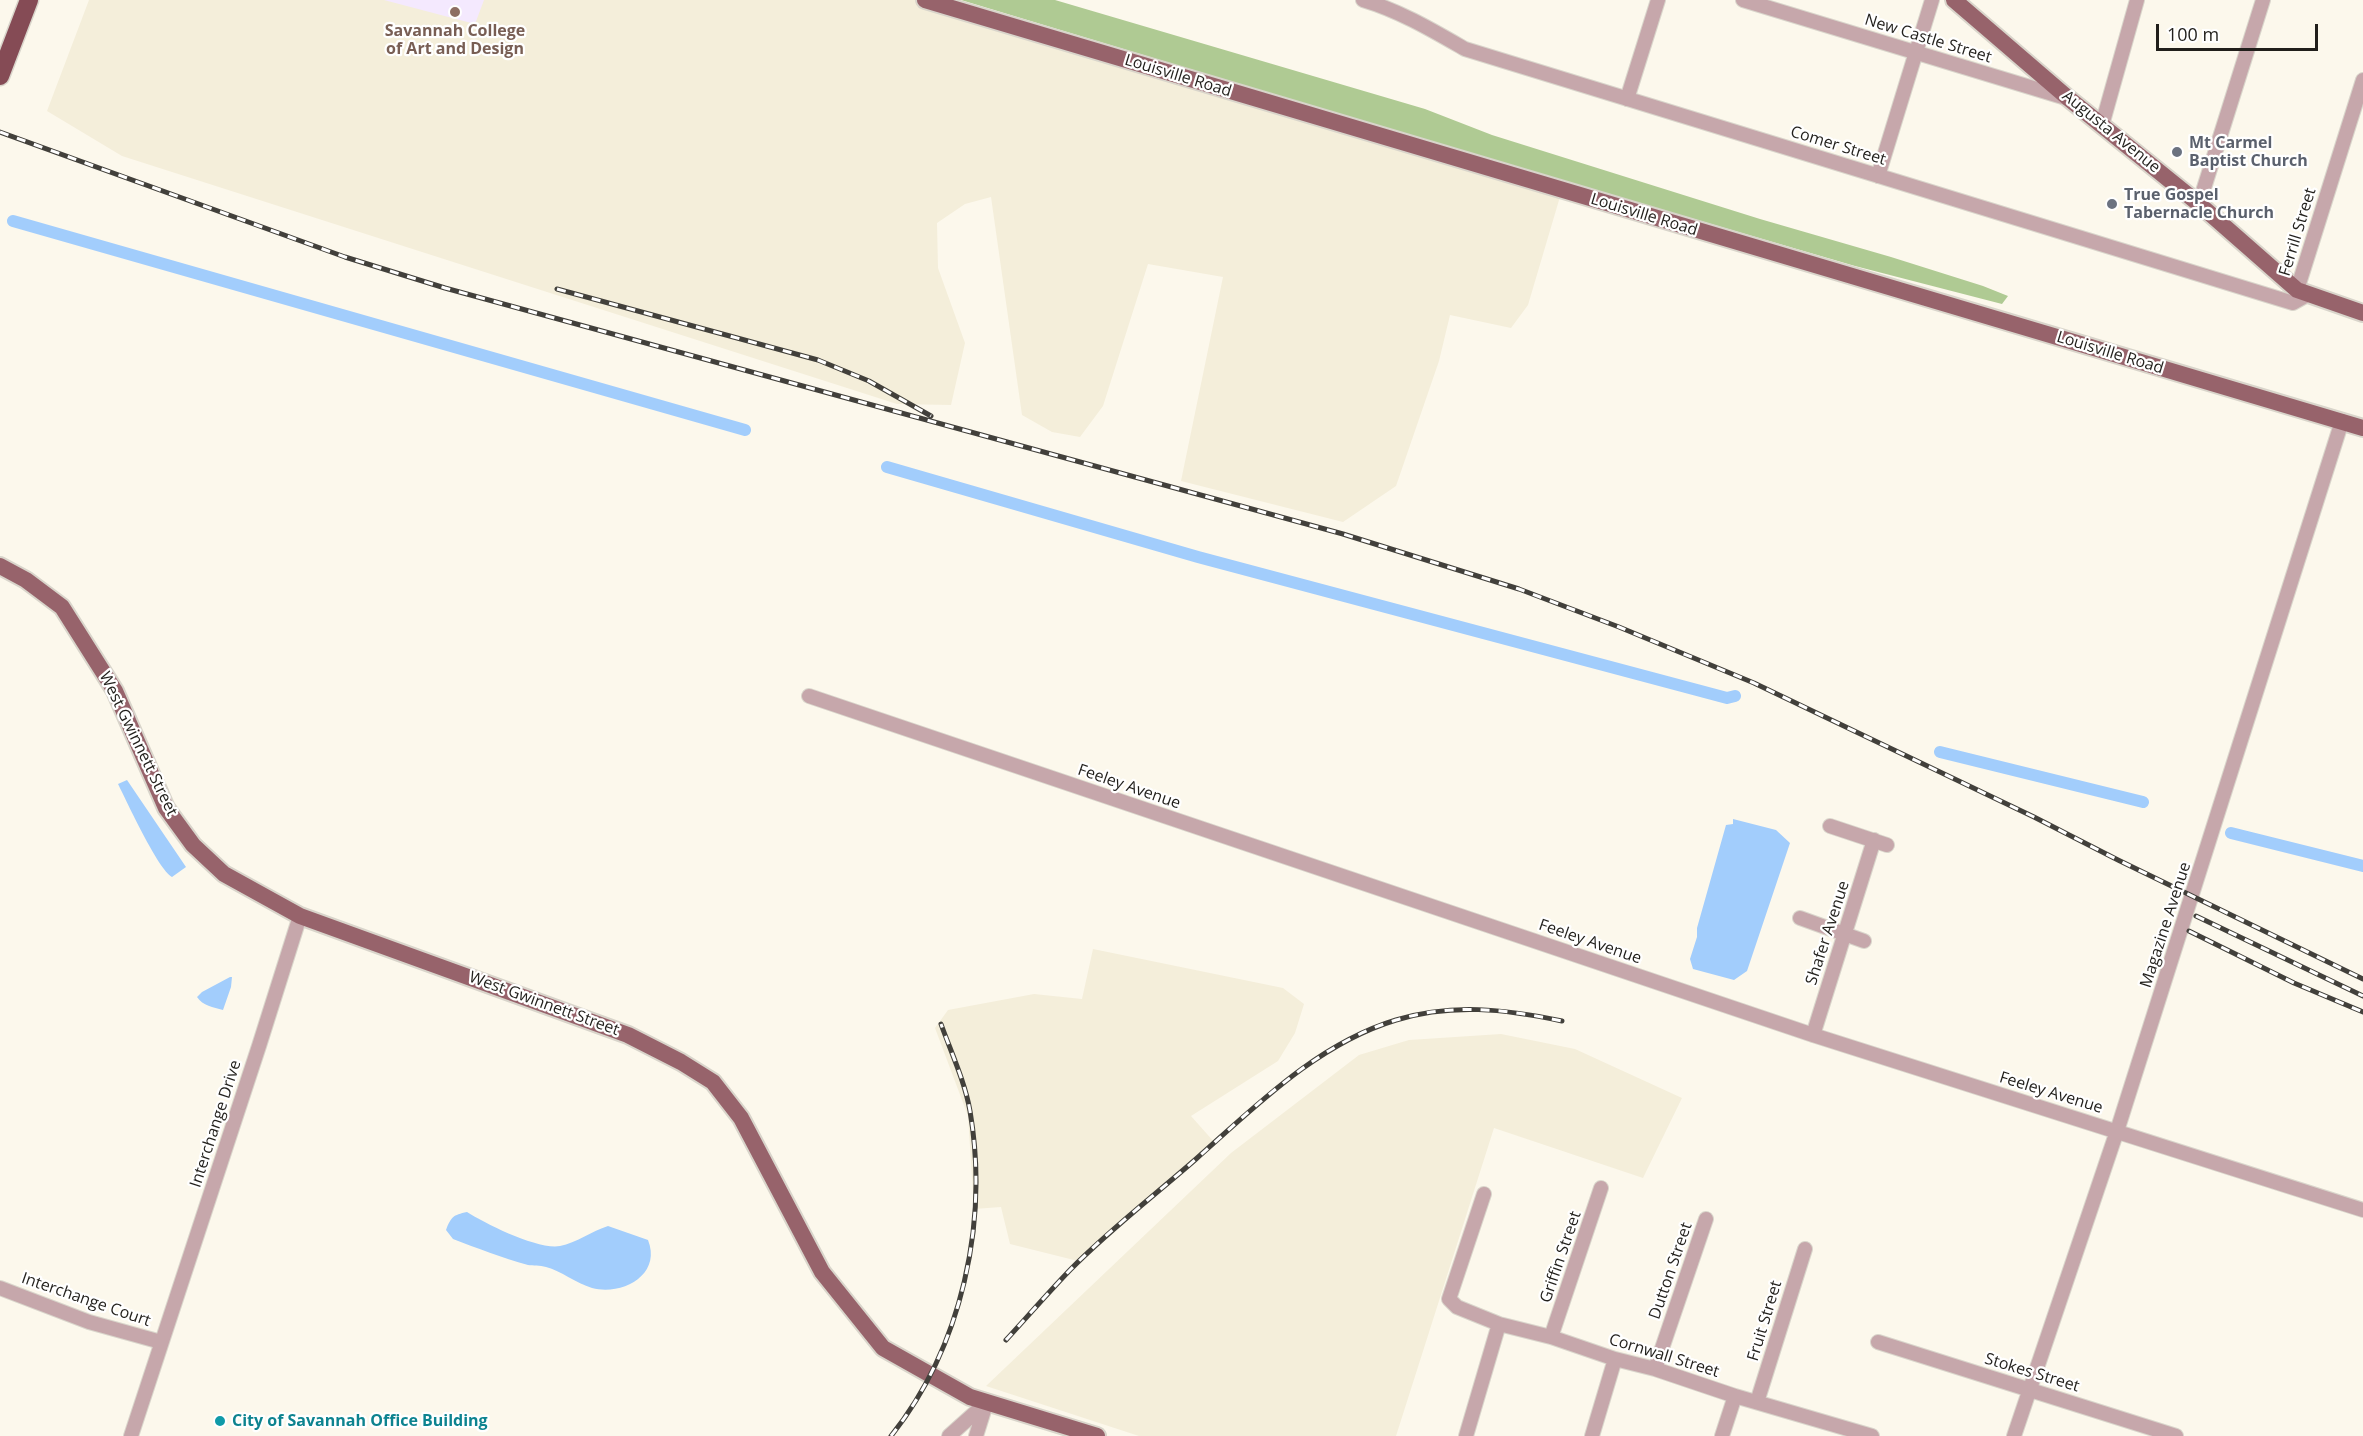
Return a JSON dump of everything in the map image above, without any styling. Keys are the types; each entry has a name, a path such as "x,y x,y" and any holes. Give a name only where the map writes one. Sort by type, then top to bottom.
{"highway":[{"path":"0,76 29,0"}],"main road":[{"name":"Louisville Road","path":"925,0 2363,428"},
{"name":"Augusta Avenue","path":"1953,0 2303,292 2363,313"},
{"name":"West Gwinnett Street","path":"0,566 26,580 62,607 115,691 166,808 193,845 225,874 300,916 628,1035 681,1062 713,1082 741,1118 822,1272 883,1348 970,1397 1097,1436"}],"street":[{"name":"Comer Street","path":"1362,0 1386,3 1465,49 2293,303 2303,292"},
{"path":"1627,99 1658,0"},
{"name":"New Castle Street","path":"1743,0 2068,98"},
{"path":"1878,176 1932,0"},
{"path":"2199,204 2263,0"},
{"path":"2102,125 2135,1"},
{"name":"Ferrill Street","path":"2303,292 2363,80"},
{"name":"Magazine Avenue","path":"2014,1436 2117,1131 2342,421"},
{"name":"Feeley Avenue","path":"809,696 1813,1035 2363,1210"},
{"name":"Shafer Avenue","path":"1813,1035 1845,933 1881,842 1830,826"},
{"name":"Interchange Drive","path":"130,1436 260,1046 300,916"},
{"path":"1800,918 1864,941"},
{"name":"Griffin Street","path":"1551,1337 1601,1188"},
{"name":"Cornwall Street","path":"1484,1194 1449,1299 1457,1307 1499,1324 1551,1337 1615,1359 1656,1369 1735,1396 1872,1436"},
{"name":"Dutton Street","path":"1656,1369 1706,1218"},
{"name":"Fruit Street","path":"1757,1402 1805,1249"},
{"name":"Interchange Court","path":"0,1288 89,1322 161,1342"},
{"path":"1466,1436 1499,1324"},
{"name":"Stokes Street","path":"1878,1342 2176,1436"},
{"path":"1592,1436 1615,1359"},
{"path":"1722,1436 1735,1396"},
{"path":"949,1436 987,1402"},
{"path":"976,1436 987,1402"}],"shaded area":[{"path":"89,0 925,0 1562,190 1528,305 1511,328 1450,315 1439,361 1396,486 1343,522 1181,481 1223,277 1148,264 1103,406 1080,437 1052,432 1022,415 991,197 965,204 937,223 938,268 965,343 951,405 897,404 122,156 47,111"},
{"name":"Savannah College of Art and Design","path":"384,0 484,0 475,24"},
{"path":"1093,949 1283,988 1304,1004 1295,1033 1278,1061 1191,1116 1215,1143 1078,1261 1010,1244 1001,1207 974,1209 968,1116 935,1028 948,1010 1034,994 1082,999"},
{"path":"1501,1034 1575,1049 1682,1098 1643,1178 1494,1128 1396,1436 1139,1436 986,1386 1231,1153 1359,1055 1409,1040"}],"green space":[{"path":"961,0 1055,0 1425,109 1492,135 1760,219 1891,257 2008,296 2002,304 1855,266 1488,159"}],"water":[{"path":"127,780 186,867 172,877 151,849 118,784"},
{"path":"1733,819 1776,830 1790,843 1747,971 1734,980 1693,969 1690,959 1726,825 1733,824"},
{"path":"232,977 231,987 223,1010 199,1000 197,997 202,992"},
{"path":"467,1212 512,1235 550,1246 566,1244 608,1226 648,1240 651,1252 649,1263 644,1273 627,1286 604,1290 592,1288 544,1266 528,1265 453,1239 446,1230 449,1222 453,1217"}],"waterway":[{"path":"13,221 745,430"},
{"path":"887,467 1198,557 1727,698 1735,696"},
{"path":"1940,752 2143,802"},
{"path":"2231,833 2363,866"}],"railway":[{"path":"0,132 345,257 445,288 1343,534 1519,589 1619,627 1754,683 2034,817 2363,979"},
{"path":"557,289 818,360 869,381 931,416"},
{"path":"2196,916 2363,996"},
{"path":"2189,931 2294,983 2363,1012"},
{"path":"1006,1340 1070,1270 1116,1227 1265,1098 1340,1044 1396,1020 1438,1011 1499,1011 1562,1021"},
{"path":"891,1436 916,1401 936,1363 952,1323 964,1282 972,1239 976,1196 975,1153 970,1111 961,1078 941,1024"}],"place":[{"name":"Savannah College of Art and Design","path":"455,12"},
{"name":"Mt Carmel Baptist Church","path":"2177,152"},
{"name":"True Gospel Tabernacle Church","path":"2112,204"},
{"name":"City of Savannah Office Building","path":"220,1421"}]}
